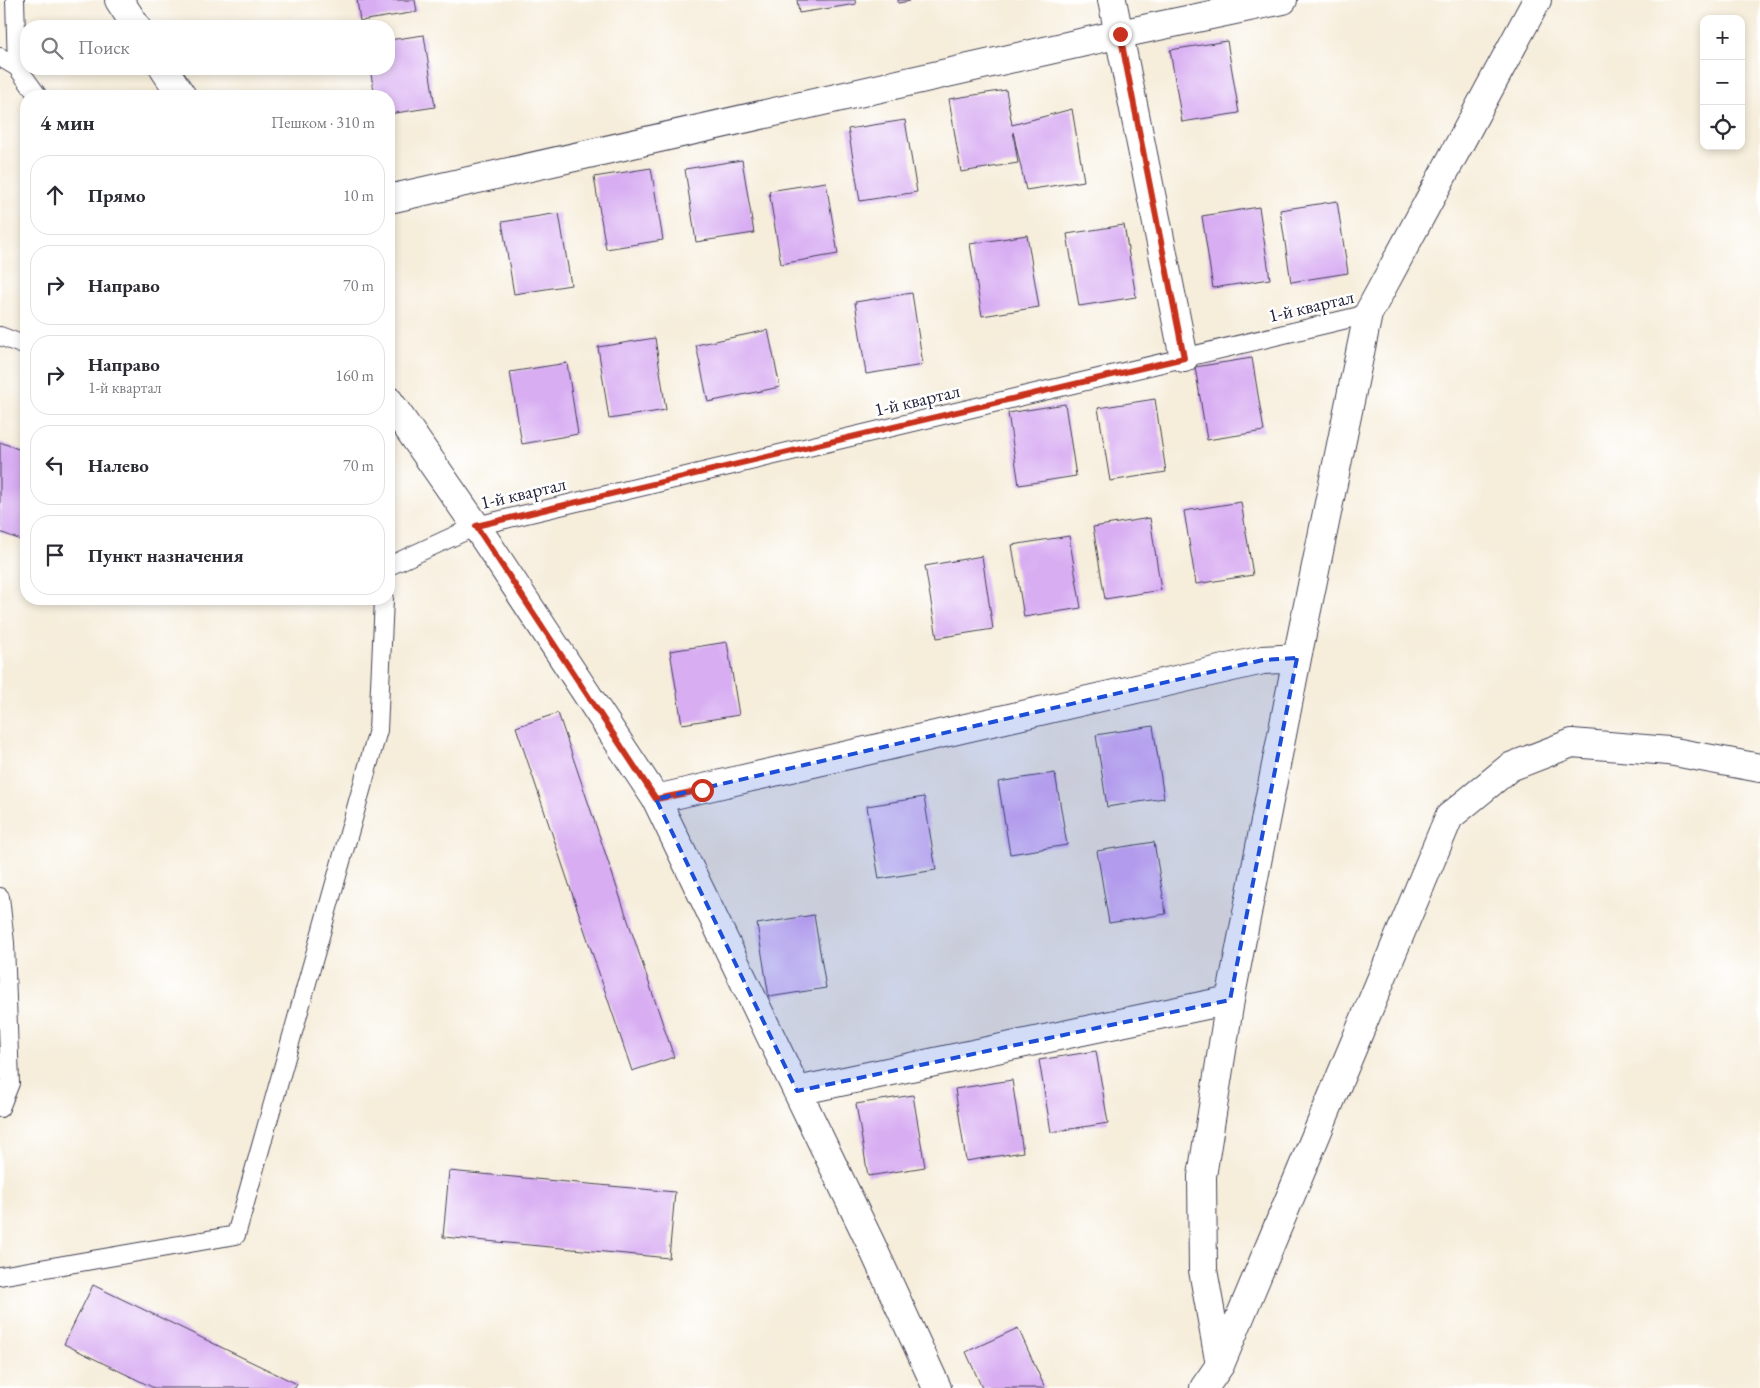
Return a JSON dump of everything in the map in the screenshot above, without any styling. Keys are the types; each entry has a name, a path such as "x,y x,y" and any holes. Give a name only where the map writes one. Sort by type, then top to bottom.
{"street":[{"path":"119,0 132,20"},
{"path":"1112,0 1184,358"},
{"path":"395,198 1120,34 1283,0"},
{"path":"1220,1365 1203,1270 1202,1176 1230,1000 1297,658 1368,314 1537,0"},
{"path":"168,75 178,90"},
{"path":"395,410 476,526 656,799 797,1091 937,1388"},
{"path":"656,799 1253,662 1297,658"},
{"path":"1204,1388 1220,1365 1449,818 1510,767 1572,743 1669,751 1760,768"},
{"path":"797,1091 1230,1000"}],"lane":[{"path":"15,0 17,67"},
{"path":"0,57 17,67 20,71"},
{"path":"23,75 34,90"},
{"name":"1-й квартал","path":"395,563 476,526 1368,314"},
{"path":"0,336 20,344"},
{"path":"0,1276 236,1235 378,730 384,605"},
{"path":"0,897 10,1083 0,1108"}],"highlighted area":[{"path":"1297,658 1230,1000 797,1091 656,799 1263,660"}],"building":[{"path":"357,0 415,0 417,12 360,20"},
{"path":"797,0 855,0 856,4 799,13"},
{"path":"898,0 909,0 910,1 898,3"},
{"path":"424,35 435,107 395,113 395,90 374,90 371,75 395,75 395,39"},
{"path":"1227,41 1239,113 1182,122 1170,50"},
{"path":"1006,90 1012,125 1072,109 1084,181 1026,190 1013,132 1018,163 961,172 949,99"},
{"path":"905,120 917,192 860,201 848,129"},
{"path":"742,160 754,233 696,242 685,169"},
{"path":"651,168 663,240 606,249 594,177"},
{"path":"826,182 838,254 781,264 769,191"},
{"path":"1337,201 1348,273 1291,282 1280,210"},
{"path":"1259,207 1270,279 1213,288 1202,216"},
{"path":"559,213 571,285 514,294 502,222"},
{"path":"1124,225 1136,297 1079,306 1067,234"},
{"path":"1027,235 1039,307 982,316 970,244"},
{"path":"912,293 923,365 866,374 855,302"},
{"path":"768,330 780,387 708,402 696,345"},
{"path":"655,338 666,410 609,419 598,347"},
{"path":"1252,358 1264,431 1207,440 1195,367"},
{"path":"567,363 578,434 522,444 510,372"},
{"path":"1155,399 1166,472 1110,481 1098,408"},
{"path":"1065,404 1076,476 1019,485 1008,413"},
{"path":"0,442 20,450 20,540 0,532"},
{"path":"1241,502 1253,575 1196,584 1184,511"},
{"path":"1150,518 1161,590 1105,599 1093,527"},
{"path":"1069,536 1081,608 1024,617 1012,545"},
{"path":"982,556 993,629 937,638 925,566"},
{"path":"727,642 739,715 682,724 670,651"},
{"path":"558,713 674,1057 632,1071 516,727"},
{"path":"1153,726 1164,798 1107,807 1096,735"},
{"path":"1055,773 1067,845 1010,854 998,782"},
{"path":"924,797 936,870 879,879 867,806"},
{"path":"1154,842 1166,914 1109,923 1097,851"},
{"path":"814,915 826,988 769,997 757,924"},
{"path":"1096,1051 1108,1123 1051,1132 1039,1060"},
{"path":"1012,1080 1023,1152 966,1161 955,1089"},
{"path":"913,1095 925,1167 868,1176 856,1104"},
{"path":"449,1171 675,1192 669,1258 443,1237"},
{"path":"93,1285 297,1384 295,1388 154,1388 64,1344"},
{"path":"1018,1328 1045,1388 982,1388 966,1352"}],"route":[{"path":"702,790 656,799 476,526 1184,358 1120,34"}]}
